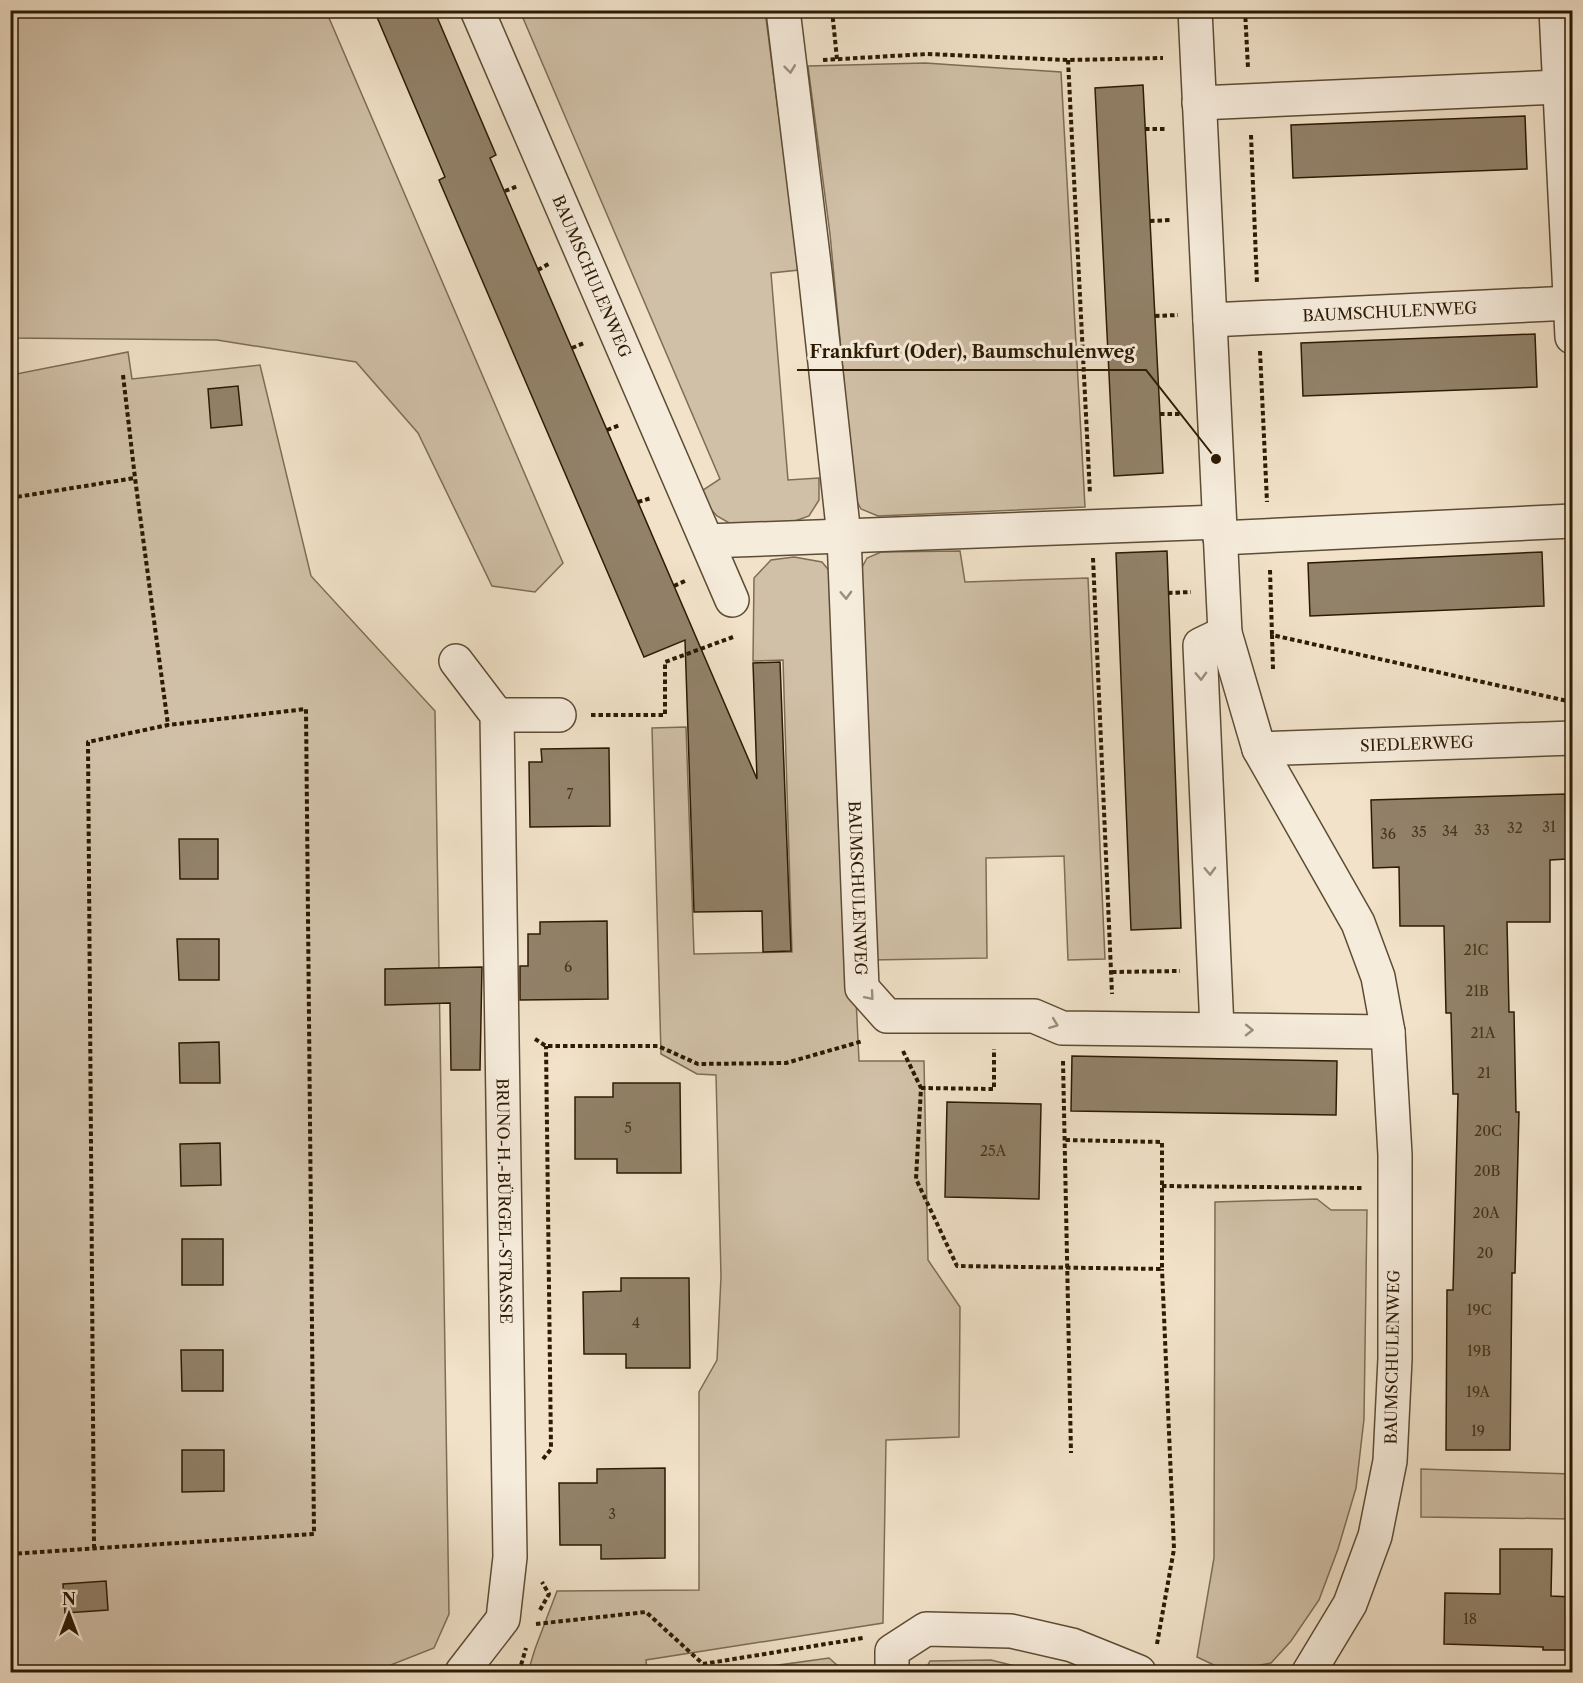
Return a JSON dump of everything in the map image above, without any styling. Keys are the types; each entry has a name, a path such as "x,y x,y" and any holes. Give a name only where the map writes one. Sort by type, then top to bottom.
{"street":[{"name":"BAUMSCHULENWEG","path":"477,10 732,600"},
{"name":"BAUMSCHULENWEG","path":"783,10 844,536 862,988 887,1016"},
{"name":"BAUMSCHULENWEG","path":"1195,10 1225,633 1259,749 1358,923 1378,977 1388,1032 1395,1155 1395,1359 1389,1461 1375,1536 1322,1670"},
{"path":"1556,10 1572,337"},
{"path":"1199,103 1560,87"},
{"name":"BAUMSCHULENWEG","path":"1210,320 1571,303"},
{"path":"707,541 844,536 1572,521"},
{"path":"1216,1029 1200,645 1225,633"},
{"path":"456,660 497,715 559,715"},
{"name":"BRUNO-H.-BÜRGEL-STRASSE","path":"462,1672 503,1619 510,1557 497,715"},
{"name":"SIEDLERWEG","path":"1259,749 1572,738"},
{"path":"887,1016 1034,1016 1062,1028 1388,1032"},
{"path":"892,1662 926,1629 1011,1631 1147,1661"}],"path":[{"path":"832,10 837,59"},
{"path":"789,62 927,54 1068,60 1197,57"},
{"path":"123,375 168,725"},
{"path":"10,498 135,478"},
{"path":"1273,675 1272,635 1572,702"},
{"path":"559,715 665,715 665,662 733,637"},
{"path":"10,1554 314,1533 306,709 168,725 88,742 94,1548"},
{"path":"1112,972 1214,970"},
{"path":"887,1016 921,1088 916,1179 957,1266 1162,1269"},
{"path":"921,1088 994,1089 994,1016"},
{"path":"502,1017 546,1046 657,1046 698,1064 786,1063 865,1041"},
{"path":"1062,1028 1071,1453"},
{"path":"1064,1140 1162,1142 1162,1269 1174,1549 1147,1661"},
{"path":"1162,1186 1395,1188"},
{"path":"532,1624 646,1612 703,1664 869,1637 892,1662"},
{"path":"519,1672 527,1643"}],"shaded area":[{"path":"11,10 326,11 563,563 535,592 492,586 418,433 356,362 217,340 11,338"},
{"path":"520,11 765,11 799,270 771,273 788,480 819,478 819,500 809,516 795,521 731,524 717,516 706,504 703,490 720,479"},
{"path":"925,63 1061,72 1085,507 878,516 861,509 855,498 830,234 808,66"},
{"path":"128,352 132,379 260,365 311,576 435,711 449,1614 434,1648 373,1672 11,1672 11,375"},
{"path":"960,551 965,582 1088,578 1105,959 1068,960 1064,856 986,858 987,958 870,960 860,571 867,558 881,552"},
{"path":"794,557 822,562 836,579 859,1061 924,1061 928,1260 960,1307 959,1437 886,1440 883,1623 646,1660 647,1672 528,1672 557,1591 699,1590 699,1392 717,1360 721,1277 716,1075 697,1074 661,1054 652,728 686,727 694,954 792,952 783,660 753,661 754,578 771,560"},
{"path":"1317,1199 1331,1210 1367,1210 1364,1419 1356,1488 1338,1549 1319,1600 1291,1641 1271,1663 1245,1668 1216,1666 1197,1657 1214,1558 1215,1202"},
{"path":"1421,1469 1572,1474 1572,1519 1421,1517"},
{"path":"829,1658 845,1672 729,1672"},
{"path":"991,1660 1039,1672 924,1672 930,1661"}],"building":[{"path":"374,10 434,10 496,155 490,158 757,779 753,663 780,662 791,951 763,952 762,911 694,912 685,640 644,657 439,180 445,177"},
{"path":"1143,85 1163,473 1114,476 1095,88"},
{"path":"1525,116 1527,169 1293,178 1291,125"},
{"path":"1535,334 1537,387 1303,396 1301,343"},
{"path":"238,386 242,425 211,428 208,389"},
{"path":"1167,551 1181,928 1131,930 1116,553"},
{"path":"1542,552 1544,606 1310,616 1308,563"},
{"path":"609,748 610,826 530,827 529,762 542,762 541,749"},
{"path":"1565,794 1567,859 1550,860 1550,922 1507,922 1509,1012 1514,1012 1516,1112 1519,1112 1515,1273 1512,1273 1510,1450 1446,1450 1447,1290 1453,1290 1458,1094 1453,1094 1451,1013 1446,1013 1444,926 1400,926 1399,867 1373,868 1371,800"},
{"path":"179,839 218,839 218,879 180,879"},
{"path":"607,921 608,999 520,1000 520,966 528,966 528,934 540,934 540,922"},
{"path":"177,939 219,939 219,980 179,980"},
{"path":"482,967 480,1070 451,1070 450,1003 385,1005 385,969"},
{"path":"219,1042 220,1083 180,1083 179,1043"},
{"path":"1072,1056 1337,1061 1336,1115 1071,1111"},
{"path":"613,1083 680,1083 681,1173 617,1173 617,1159 575,1159 575,1097 613,1097"},
{"path":"947,1102 1041,1104 1039,1199 945,1197"},
{"path":"220,1143 221,1185 181,1186 180,1144"},
{"path":"182,1239 223,1239 223,1285 182,1285"},
{"path":"621,1278 689,1278 690,1368 626,1368 626,1354 584,1354 583,1292 621,1291"},
{"path":"181,1350 223,1350 223,1391 182,1391"},
{"path":"182,1450 224,1450 224,1491 182,1492"},
{"path":"665,1468 665,1558 601,1559 601,1545 560,1545 559,1483 597,1483 597,1469"},
{"path":"1500,1549 1552,1549 1551,1596 1572,1597 1572,1650 1444,1644 1445,1593 1500,1594"},
{"path":"106,1581 108,1610 65,1613 63,1584"}],"place":[{"name":"Frankfurt (Oder), Baumschulenweg","path":"1216,459"}]}
